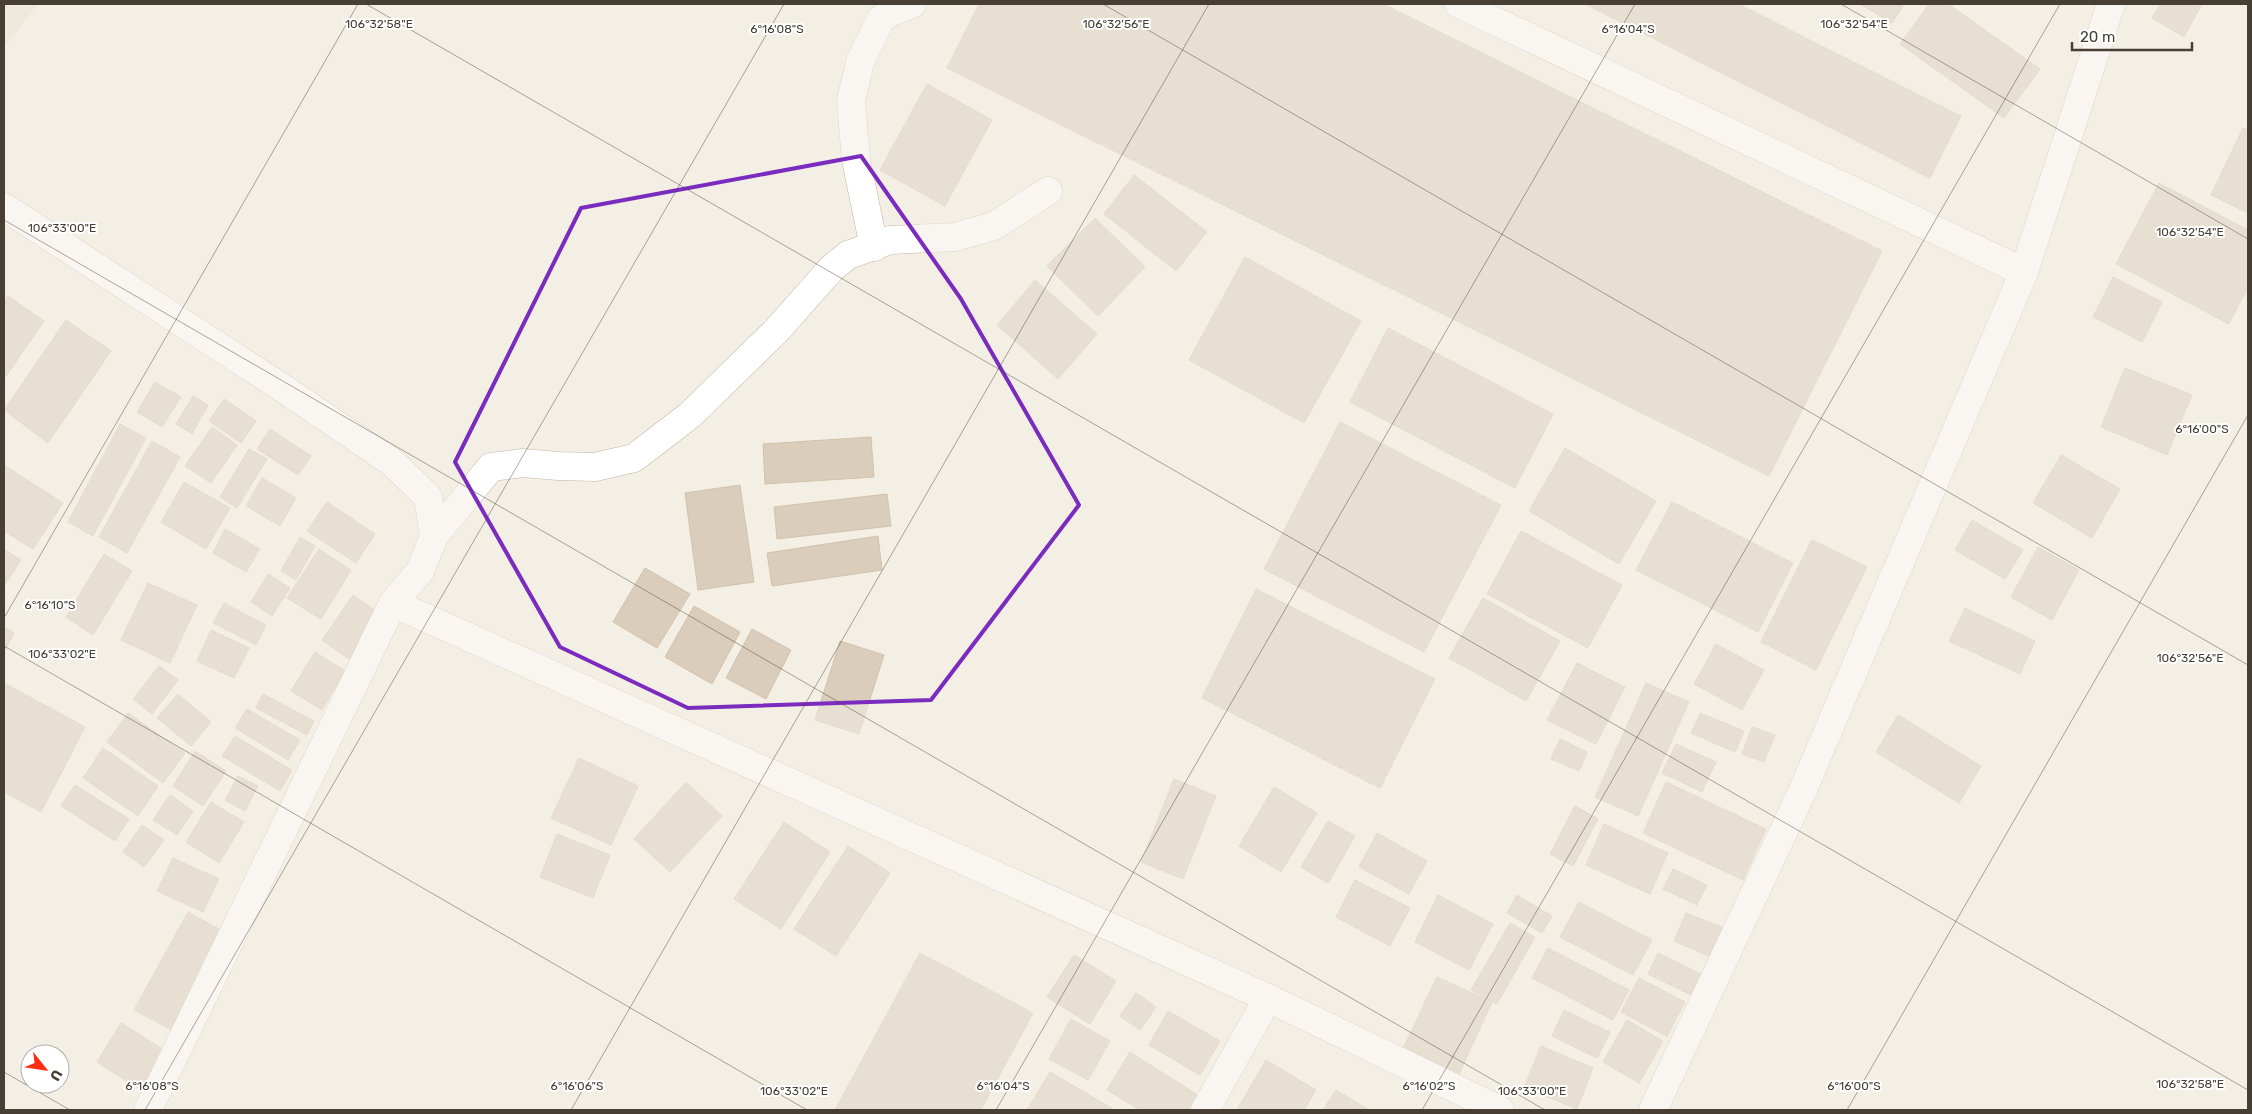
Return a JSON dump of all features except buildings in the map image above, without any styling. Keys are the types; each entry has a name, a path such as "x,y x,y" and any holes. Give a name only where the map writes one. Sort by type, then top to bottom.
{"street":[{"path":"874,247 856,160 851,101 860,62 880,19 891,12 912,4"},
{"path":"1459,4 2024,272"},
{"path":"1652,1110 1802,792 2024,272 2111,4"},
{"path":"148,1110 393,603 420,571 434,536 491,467 523,462 558,466 595,466 634,458 690,415 777,330 831,269 848,255 890,240 955,237 994,226 1048,191"},
{"path":"4,208 278,385 393,463 428,497 434,536"},
{"path":"393,603 1268,998 1500,1110"},
{"path":"1205,1110 1268,998"}],"highlighted area":[{"path":"861,156 961,299 1079,505 931,700 688,708 560,647 455,462 581,208"}],"shaded area":[{"path":"4,4 38,4 4,48"}]}
